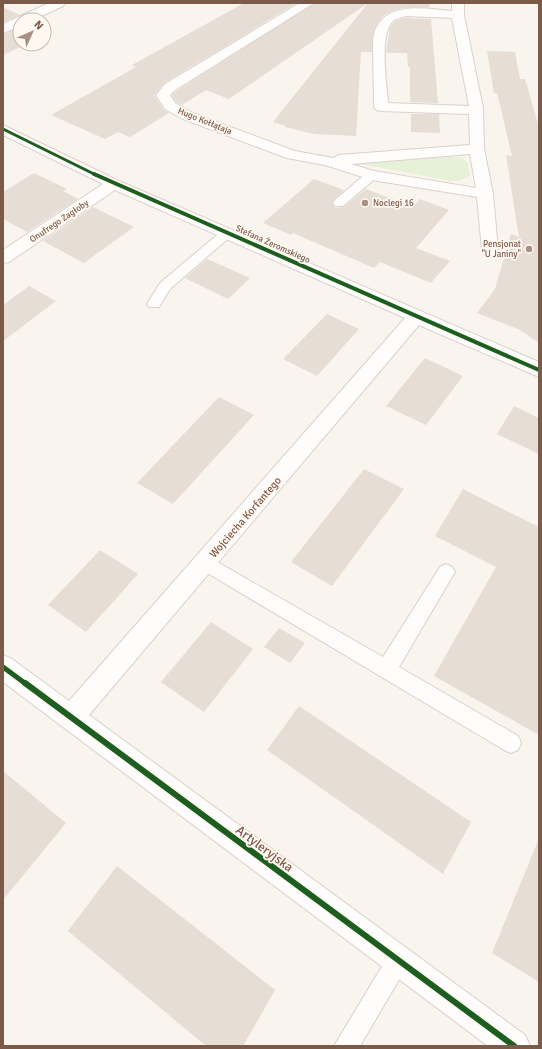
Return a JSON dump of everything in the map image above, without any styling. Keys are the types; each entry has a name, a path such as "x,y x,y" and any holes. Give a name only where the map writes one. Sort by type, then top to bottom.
{"street":[{"path":"40,12 59,3"},
{"name":"Hugo Kołłątaja","path":"308,3 170,87 163,95 170,106 188,116 292,155 327,161 372,174 485,194"},
{"path":"476,110 381,107 381,30 386,20 392,15 402,13 458,9 476,110 477,149 485,194 490,250"},
{"path":"3,30 12,25"},
{"name":"Stefana Żeromskiego","path":"3,129 114,184 539,370"},
{"name":"Hugo Kołłątaja","path":"327,161 477,149"},
{"name":"Onufrego Zagłoby","path":"3,258 114,184"},
{"name":"Wojciecha Korfantego","path":"72,716 417,316"},
{"name":"Artyleryjska","path":"3,667 72,716 398,961 514,1046"}],"lane":[{"path":"339,203 372,174"},
{"path":"154,304 165,286 227,233"},
{"path":"205,563 511,743"},
{"path":"386,670 446,572"},
{"path":"346,1046 398,961"}],"green space":[{"path":"451,157 462,158 467,162 470,175 460,181 450,181 362,164 363,161"}],"building":[{"path":"244,3 297,3 164,83 154,95 164,110 169,113 130,137 118,132 105,139 51,115 136,67 132,65"},
{"path":"315,3 368,3 229,99 206,90 182,105 176,102 172,95 176,91"},
{"path":"368,3 429,3 430,7 403,8 392,11 383,16 376,26 372,39 372,52 361,52 356,136 314,134 285,127 286,126 273,122"},
{"path":"3,7 14,12 12,12 12,18 3,22"},
{"path":"406,18 431,19 438,103 410,102 410,67 408,67 407,53 386,53 390,27 395,21"},
{"path":"12,31 12,51 3,55 3,34"},
{"path":"487,51 515,52 520,79 525,79 539,127 539,343 520,330 477,313 495,289 511,234 519,237 506,155 512,156 497,93 494,93"},
{"path":"411,114 439,114 440,133 411,132"},
{"path":"34,173 67,189 63,191 78,199 27,232 3,219 3,192"},
{"path":"314,179 344,190 332,202 335,208 344,207 366,189 413,207 420,199 449,210 416,248 450,261 431,283 380,262 374,268 293,233 291,235 263,223"},
{"path":"93,207 134,227 84,263 43,241"},
{"path":"207,259 250,278 228,299 185,278"},
{"path":"29,286 56,301 3,341 3,305"},
{"path":"327,314 359,329 317,376 283,359"},
{"path":"425,358 463,376 426,425 386,406"},
{"path":"219,397 254,415 173,504 137,483"},
{"path":"514,406 539,418 539,454 497,434"},
{"path":"364,469 404,489 332,586 291,562"},
{"path":"463,489 539,527 539,735 434,676 496,567 435,536"},
{"path":"100,550 138,574 86,632 48,605"},
{"path":"211,622 253,649 204,712 161,682"},
{"path":"279,628 305,643 290,663 264,647"},
{"path":"299,706 471,822 443,874 267,750"},
{"path":"3,771 66,823 3,900"},
{"path":"539,841 539,982 492,953"},
{"path":"117,866 275,990 243,1046 206,1046 68,931"}],"cycle path":[{"path":"3,129 114,184 539,370"},
{"path":"3,667 514,1046"}],"place":[{"name":"Noclegi 16","path":"365,203"},
{"name":"Pensjonat \"U Janiny\"","path":"529,249"}]}
